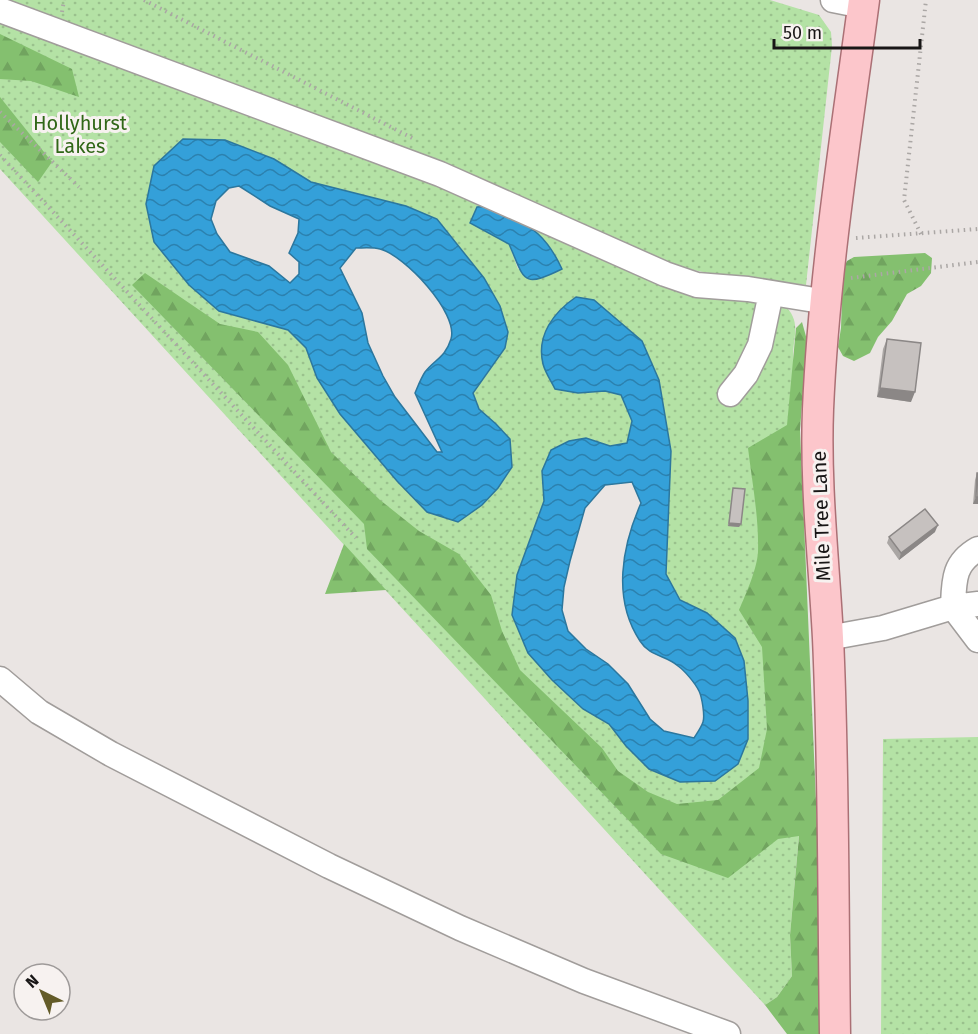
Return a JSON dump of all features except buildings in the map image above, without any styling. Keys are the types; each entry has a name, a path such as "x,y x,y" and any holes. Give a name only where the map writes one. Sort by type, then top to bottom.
{"main road":[{"name":"Mile Tree Lane","path":"835,1034 828,638 818,503 818,410 828,291 864,3"}],"lane":[{"path":"833,0 864,3"},
{"path":"0,10 440,174 664,274 697,285 771,293 828,291"},
{"path":"730,394 746,374 760,345 771,293"},
{"path":"978,549 961,564 955,573 953,607 978,640"},
{"path":"828,638 883,628 953,607 978,604"},
{"path":"0,680 39,712 111,754 329,866 460,928 584,981 729,1034"}],"path":[{"path":"144,0 425,145"},
{"path":"921,234 904,200 926,0"},
{"path":"0,112 79,187"},
{"path":"0,155 356,538"},
{"path":"834,240 978,229"},
{"path":"828,291 978,262"}],"green space":[{"path":"0,0 770,0 819,15 831,32 832,46 806,285 713,274 669,265"},
{"name":"Hollyhurst Lakes","path":"0,22 783,304 792,315 795,326 793,352 799,835 790,935 792,976 777,997 765,1005 0,169","holes":["274,159 311,182 406,206 437,219 492,367 473,393 479,409 496,424 427,512 397,481 340,414 317,378 306,348 288,330 154,167","470,223 562,269 518,269 509,244","594,300 642,341 667,553 666,574 680,600 707,613 715,781 649,769 626,746 609,724 583,709 552,680 528,653 512,615 517,575 544,501 586,438 610,446 627,443 632,421 621,395 605,391 578,393"]},
{"path":"0,34 72,69 79,97 31,81 0,79"},
{"path":"0,97 52,162 38,182 0,142"},
{"path":"925,253 932,258 931,273 921,286 907,294 870,353 854,361 843,356 838,347 843,269 847,261 854,257"},
{"path":"145,273 220,324 258,332 288,365 331,452 380,500 419,531 459,554 491,595 502,631 520,670 602,748 618,771 648,792 677,804 718,800 759,768 767,729 762,647 739,610 753,574 758,552 748,448 787,425 796,328 802,322 807,340 800,430 817,825 819,1034 787,1034 765,1005 777,997 792,976 790,935 799,836 778,839 728,878 661,854 367,549 364,524 132,285"},
{"path":"344,544 386,590 325,594"},
{"path":"978,737 978,1034 881,1034 883,739"}],"water":[{"path":"183,139 225,140 274,159 311,182 406,206 437,219 484,278 500,306 508,332 505,348 473,393 479,409 510,439 512,467 498,488 482,505 458,522 427,512 397,481 340,414 317,378 306,348 288,330 219,311 189,285 154,242 146,204 154,166","holes":["239,186 270,206 299,219 298,233 289,253 299,262 299,274 290,283 269,266 230,252 217,234 211,219 216,201 229,188","356,248 380,249 402,262 428,286 447,315 451,328 449,345 425,372 415,393 442,452 437,452 395,397 368,343 362,313 340,268"]},
{"path":"495,206 535,231 549,246 562,269 539,279 526,278 509,244 470,223 477,207"},
{"path":"576,297 594,300 642,341 659,380 671,451 666,574 680,600 707,613 735,638 744,661 748,701 748,739 738,764 715,781 680,782 649,769 626,746 609,724 583,709 552,680 528,653 512,615 517,575 544,501 542,471 551,450 569,441 586,438 610,446 627,443 632,421 621,395 605,391 578,393 555,389 543,364 542,343 554,317","holes":["632,482 641,503 625,554 623,590 626,608 631,625 644,646 681,668 699,691 704,719 694,738 664,731 650,719 628,684 568,631 562,610 564,587 585,508 605,485"]}]}
